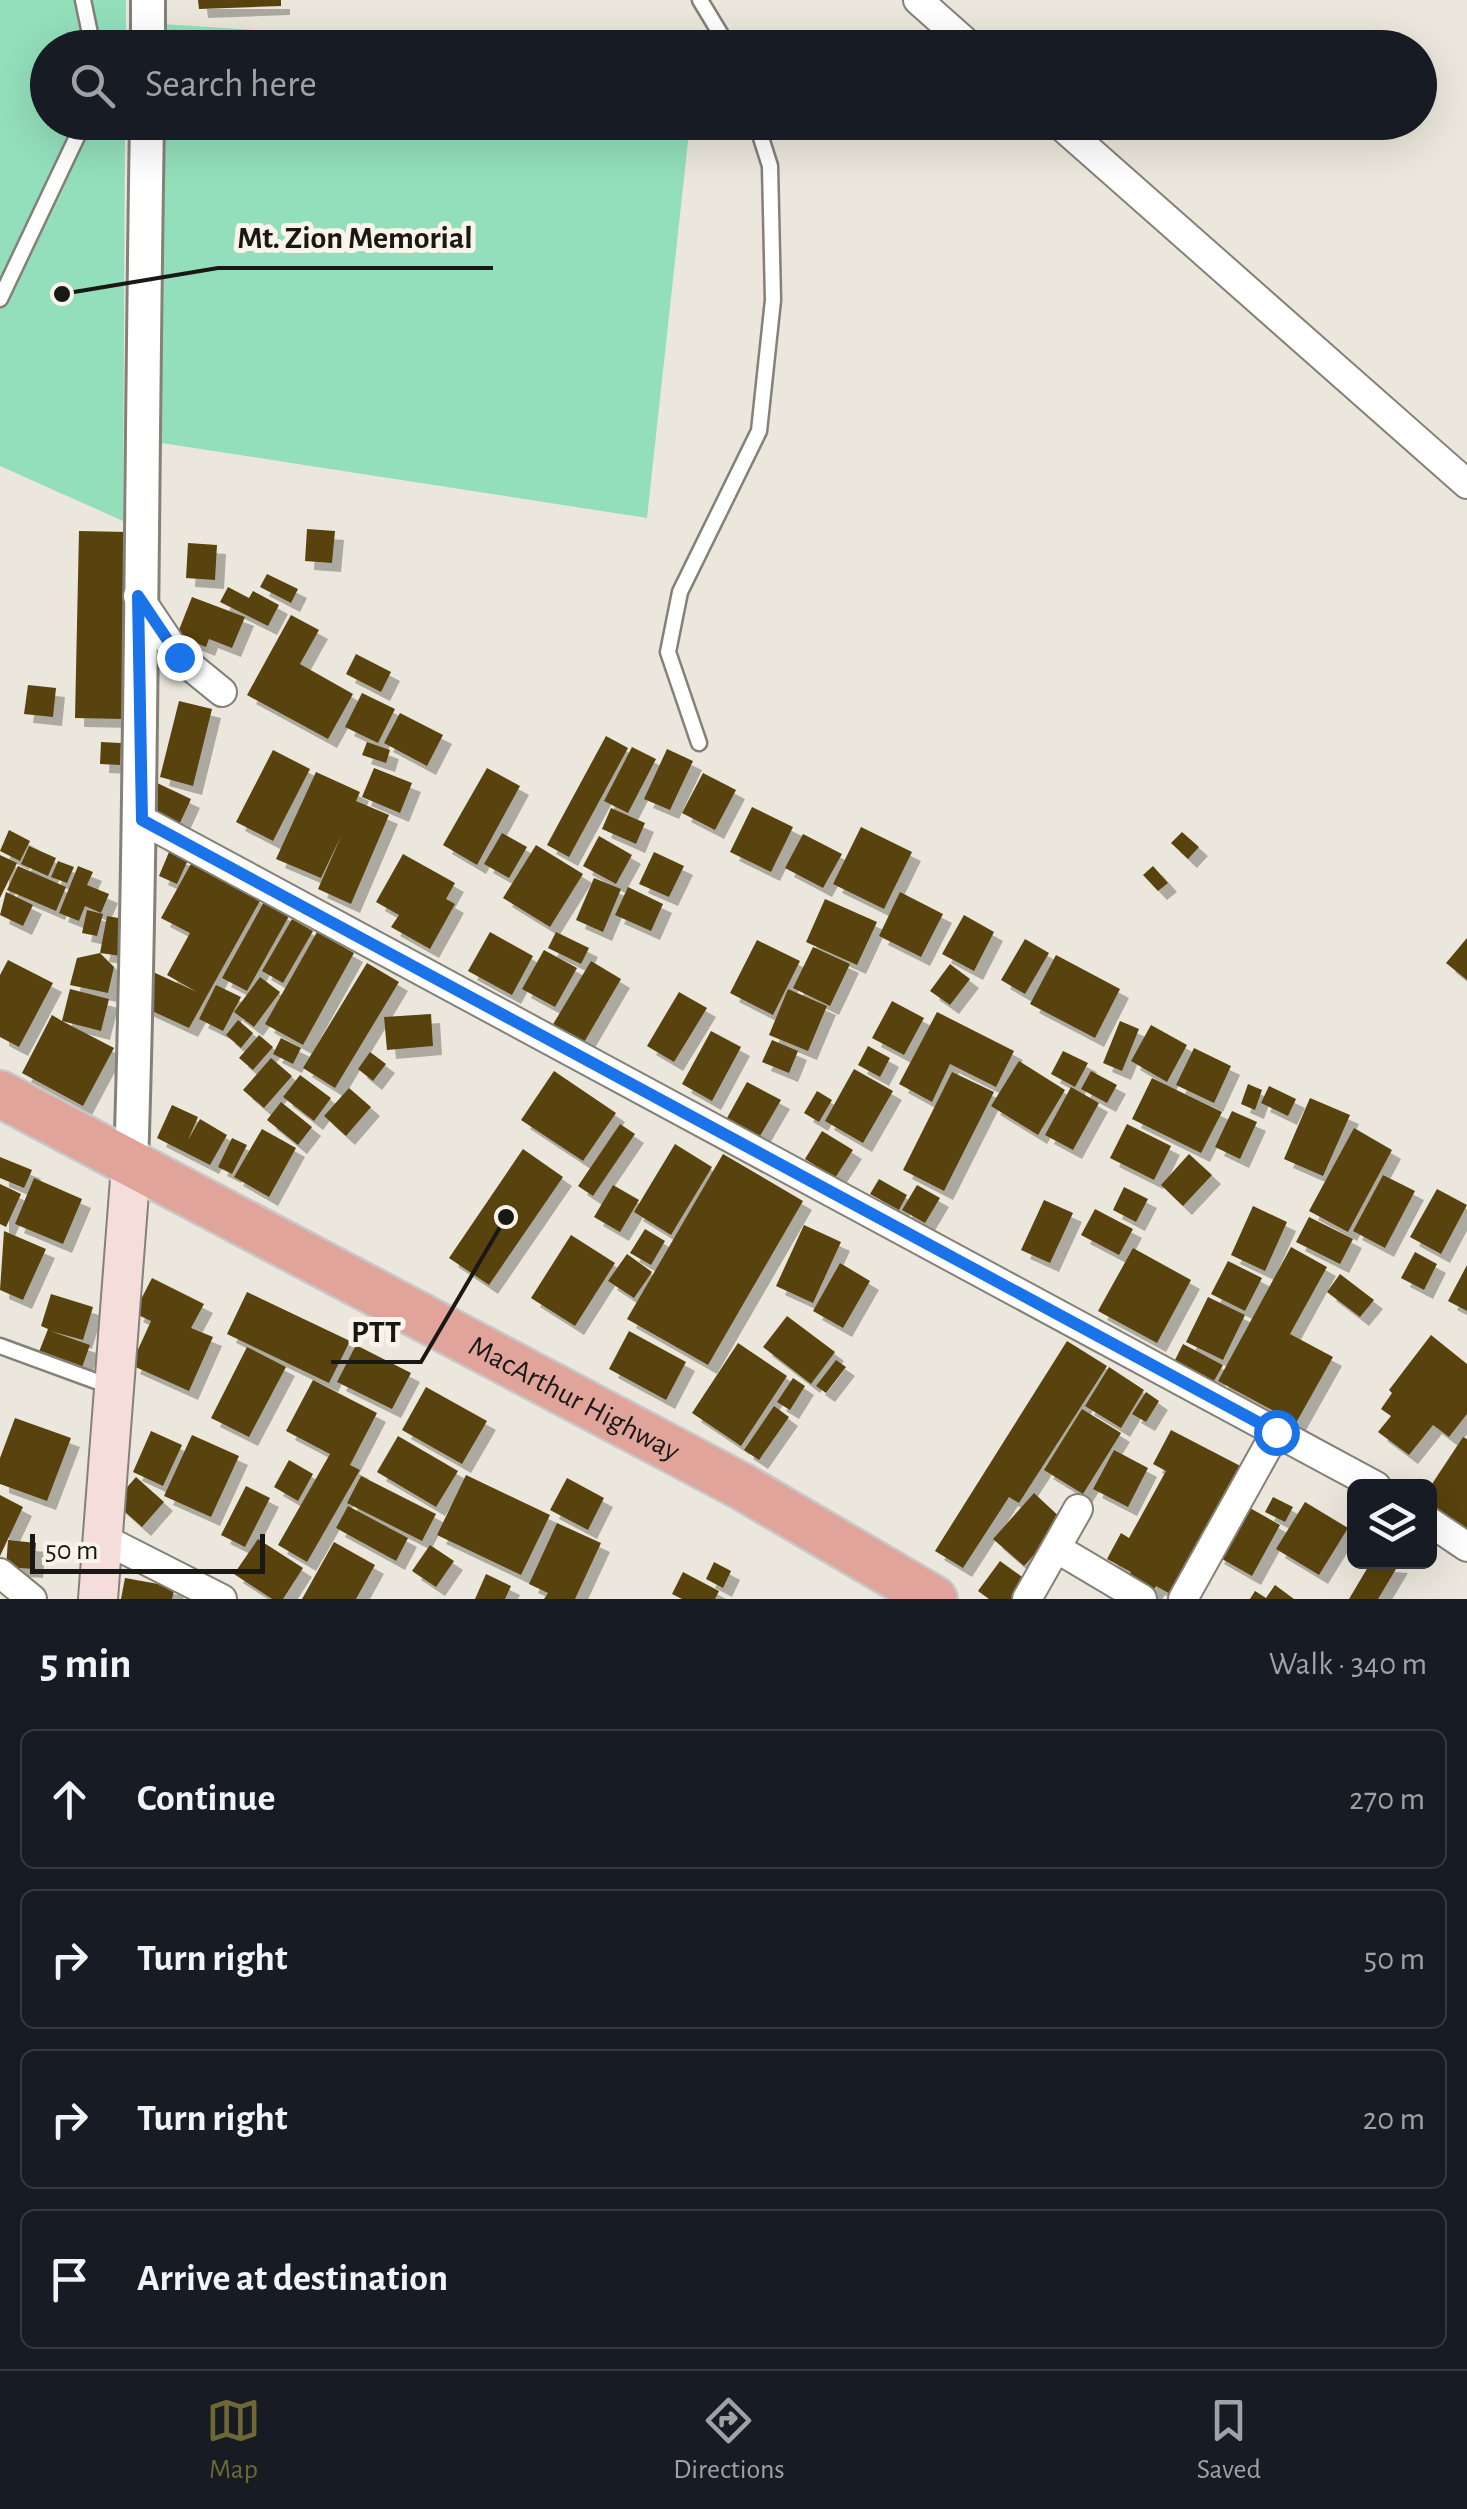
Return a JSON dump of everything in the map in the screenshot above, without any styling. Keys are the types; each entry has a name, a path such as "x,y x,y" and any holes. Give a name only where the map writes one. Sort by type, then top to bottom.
{"highway":[{"name":"MacArthur Highway","path":"0,1094 741,1486 934,1599"}],"main road":[{"path":"98,1599 131,1166"}],"street":[{"path":"148,0 148,30"},
{"path":"918,0 952,30"},
{"path":"131,1166 142,820 138,596 146,140"},
{"path":"1077,140 1467,484"},
{"path":"138,596 179,657 222,692"},
{"path":"142,820 1363,1479"},
{"path":"1183,1599 1276,1432"},
{"path":"1026,1599 1078,1508"},
{"path":"1437,1527 1467,1547"},
{"path":"100,1537 222,1599"},
{"path":"1056,1548 1142,1599"},
{"path":"0,1573 32,1599"}],"lane":[{"path":"83,0 89,30"},
{"path":"700,0 718,30"},
{"path":"0,299 75,140"},
{"path":"699,743 668,652 680,592 759,431 773,300 770,166 762,140"},
{"path":"0,1346 113,1388"}],"green space":[{"path":"0,0 126,0 126,30 30,30 30,140 125,140 123,521 0,466"},
{"path":"162,24 256,30 162,30"},
{"path":"160,140 688,140 647,518 155,442"}],"building":[{"path":"198,0 281,0 281,6 199,9"},
{"path":"307,529 335,531 332,563 305,561"},
{"path":"79,531 129,532 124,719 75,718"},
{"path":"188,543 217,545 215,580 186,578"},
{"path":"267,574 298,589 291,603 260,587"},
{"path":"228,587 249,598 253,591 279,605 268,626 220,602"},
{"path":"192,597 245,617 232,648 209,639 206,647 177,635"},
{"path":"291,615 319,630 300,664 353,694 328,739 247,695"},
{"path":"356,654 391,672 381,692 346,674"},
{"path":"28,685 56,688 53,717 24,714"},
{"path":"362,693 395,709 378,743 345,727"},
{"path":"179,701 212,709 193,786 160,777"},
{"path":"400,713 443,735 427,766 384,743"},
{"path":"606,736 628,748 569,857 547,845"},
{"path":"101,742 121,743 120,765 100,764"},
{"path":"367,742 390,750 386,763 362,755"},
{"path":"632,747 656,759 628,813 604,801"},
{"path":"667,749 693,761 670,810 644,799"},
{"path":"273,750 310,769 273,841 236,822"},
{"path":"374,768 412,783 400,813 362,797"},
{"path":"487,768 520,786 477,865 443,845"},
{"path":"316,772 360,792 356,801 389,815 351,904 318,889 342,834 321,878 276,859"},
{"path":"703,773 736,790 715,830 682,813"},
{"path":"155,782 191,799 179,825 142,808"},
{"path":"752,807 793,827 771,872 730,852"},
{"path":"611,808 645,823 636,844 602,829"},
{"path":"861,827 912,852 884,909 833,884"},
{"path":"9,830 30,841 20,861 0,851"},
{"path":"1182,832 1199,847 1188,859 1171,843"},
{"path":"502,833 527,847 509,878 484,864"},
{"path":"803,834 842,854 823,888 785,868"},
{"path":"599,836 632,855 616,884 583,866"},
{"path":"536,845 583,874 550,927 503,898"},
{"path":"29,846 56,858 48,876 21,864"},
{"path":"169,852 188,860 177,884 159,876"},
{"path":"654,852 684,866 669,897 639,884"},
{"path":"403,854 455,883 446,899 455,904 430,949 391,927 399,915 376,902"},
{"path":"0,855 17,863 0,898"},
{"path":"58,861 74,867 67,883 51,877"},
{"path":"192,862 261,899 189,1028 139,1005 153,972 197,992 167,975 190,933 161,918"},
{"path":"18,866 66,887 56,911 7,890"},
{"path":"78,866 93,872 87,885 109,894 101,913 85,906 79,921 59,913"},
{"path":"1153,866 1168,883 1158,891 1143,875"},
{"path":"594,878 621,889 603,932 576,920"},
{"path":"628,887 663,904 651,931 615,915"},
{"path":"6,892 33,905 23,926 0,915"},
{"path":"900,892 943,914 921,957 879,936"},
{"path":"825,899 877,922 857,965 806,942"},
{"path":"264,902 289,916 247,991 222,978"},
{"path":"87,910 103,914 97,936 82,933"},
{"path":"964,915 994,932 974,971 942,954"},
{"path":"107,916 135,921 128,957 100,953"},
{"path":"292,919 313,931 283,983 262,971"},
{"path":"317,932 354,953 303,1045 265,1024"},
{"path":"490,932 533,956 512,995 468,971"},
{"path":"556,932 589,948 581,964 548,948"},
{"path":"1467,938 1467,980 1446,963"},
{"path":"1025,939 1049,953 1025,994 1001,980"},
{"path":"757,940 800,961 773,1015 730,993"},
{"path":"813,947 850,964 830,1006 793,988"},
{"path":"544,950 577,968 555,1007 522,989"},
{"path":"100,953 114,967 108,993 70,985 77,958"},
{"path":"1056,955 1120,989 1095,1038 1030,1004"},
{"path":"8,960 53,983 19,1047 0,1037 0,975"},
{"path":"591,961 621,979 583,1044 552,1026"},
{"path":"367,963 399,982 335,1088 303,1068"},
{"path":"950,964 970,979 950,1005 930,991"},
{"path":"260,977 280,992 254,1027 234,1012"},
{"path":"216,985 241,997 223,1031 199,1019"},
{"path":"70,989 109,999 101,1031 62,1021"},
{"path":"788,989 827,1006 808,1051 769,1035"},
{"path":"679,992 707,1008 674,1062 647,1046"},
{"path":"892,1001 924,1018 904,1055 872,1038"},
{"path":"937,1012 1014,1051 996,1087 950,1064 932,1102 899,1084"},
{"path":"431,1014 433,1046 387,1050 384,1017"},
{"path":"52,1015 114,1048 83,1106 22,1073"},
{"path":"238,1020 253,1033 241,1048 226,1035"},
{"path":"1120,1021 1139,1029 1122,1071 1103,1063"},
{"path":"1151,1025 1187,1045 1167,1082 1131,1061"},
{"path":"711,1031 741,1047 712,1101 682,1084"},
{"path":"259,1035 273,1047 253,1070 239,1058"},
{"path":"281,1038 301,1048 293,1064 273,1054"},
{"path":"772,1040 798,1051 789,1073 762,1062"},
{"path":"868,1046 890,1058 880,1077 858,1065"},
{"path":"1194,1048 1231,1066 1214,1103 1176,1085"},
{"path":"1063,1051 1088,1063 1075,1087 1051,1074"},
{"path":"370,1052 386,1064 373,1081 358,1069"},
{"path":"271,1058 292,1076 264,1108 243,1090"},
{"path":"1019,1061 1065,1090 1038,1135 991,1106"},
{"path":"854,1069 893,1091 863,1143 825,1121"},
{"path":"554,1071 616,1113 583,1161 521,1120"},
{"path":"1091,1071 1117,1085 1107,1103 1081,1089"},
{"path":"952,1072 994,1092 944,1191 903,1170"},
{"path":"300,1075 331,1098 314,1121 283,1097"},
{"path":"1152,1078 1222,1112 1201,1153 1132,1119"},
{"path":"747,1082 781,1100 760,1136 727,1118"},
{"path":"1248,1084 1262,1090 1255,1110 1241,1104"},
{"path":"1269,1086 1296,1099 1288,1116 1261,1103"},
{"path":"1071,1087 1099,1103 1073,1150 1045,1135"},
{"path":"349,1088 371,1107 346,1136 324,1116"},
{"path":"817,1091 832,1100 819,1122 804,1113"},
{"path":"1310,1098 1350,1115 1323,1176 1284,1159"},
{"path":"281,1102 312,1127 298,1145 267,1120"},
{"path":"172,1105 198,1117 188,1140 200,1119 227,1135 210,1165 157,1138"},
{"path":"1232,1111 1257,1122 1240,1159 1215,1147"},
{"path":"620,1124 635,1134 593,1196 578,1186"},
{"path":"1127,1124 1171,1146 1154,1180 1110,1158"},
{"path":"1354,1128 1392,1150 1348,1232 1309,1211"},
{"path":"262,1129 296,1148 269,1197 234,1177"},
{"path":"822,1131 853,1150 835,1178 805,1159"},
{"path":"232,1138 247,1145 232,1174 218,1167"},
{"path":"675,1144 712,1167 671,1235 634,1212"},
{"path":"523,1149 563,1177 489,1285 449,1258"},
{"path":"723,1154 803,1201 708,1365 627,1319"},
{"path":"1189,1154 1212,1175 1183,1206 1161,1185"},
{"path":"0,1157 32,1170 24,1188 0,1178"},
{"path":"1383,1175 1415,1191 1385,1248 1353,1231"},
{"path":"34,1178 82,1199 63,1244 15,1224"},
{"path":"879,1179 907,1195 899,1210 870,1194"},
{"path":"0,1184 21,1194 6,1227 0,1224"},
{"path":"613,1185 639,1200 620,1232 594,1217"},
{"path":"917,1185 940,1198 925,1223 902,1210"},
{"path":"1124,1187 1148,1199 1136,1222 1113,1210"},
{"path":"1437,1189 1467,1205 1441,1254 1410,1237"},
{"path":"1044,1200 1073,1213 1050,1263 1021,1250"},
{"path":"1253,1206 1287,1222 1265,1271 1231,1255"},
{"path":"1095,1209 1133,1229 1119,1255 1081,1235"},
{"path":"1309,1217 1353,1239 1340,1264 1296,1242"},
{"path":"804,1225 841,1242 813,1303 776,1286"},
{"path":"645,1229 665,1241 651,1265 630,1253"},
{"path":"4,1231 46,1249 23,1300 0,1290"},
{"path":"571,1235 615,1263 575,1326 531,1298"},
{"path":"1291,1247 1327,1267 1290,1334 1333,1357 1296,1423 1218,1381"},
{"path":"1133,1248 1191,1280 1157,1343 1098,1311"},
{"path":"1415,1252 1437,1264 1424,1290 1401,1278"},
{"path":"627,1254 652,1272 634,1298 608,1281"},
{"path":"1228,1261 1262,1278 1245,1311 1211,1294"},
{"path":"840,1263 870,1281 843,1328 813,1311"},
{"path":"1467,1265 1467,1311 1448,1301"},
{"path":"1340,1274 1374,1300 1360,1317 1327,1292"},
{"path":"152,1278 204,1304 191,1328 213,1337 189,1391 131,1365 151,1321 134,1313"},
{"path":"247,1292 350,1341 329,1383 227,1334"},
{"path":"51,1294 93,1307 83,1340 50,1331 90,1345 80,1373 37,1357 48,1329 41,1326"},
{"path":"1208,1297 1245,1315 1223,1360 1186,1342"},
{"path":"787,1316 835,1352 811,1384 763,1347"},
{"path":"629,1331 686,1362 666,1400 609,1369"},
{"path":"1431,1335 1467,1364 1467,1414 1449,1437 1433,1425 1409,1455 1378,1432 1391,1416 1381,1409 1392,1393 1389,1390"},
{"path":"1067,1341 1107,1366 1019,1503 1009,1497 963,1568 935,1551"},
{"path":"738,1343 787,1376 741,1446 692,1413"},
{"path":"1183,1344 1223,1365 1214,1381 1175,1360"},
{"path":"356,1345 411,1373 392,1409 337,1382"},
{"path":"247,1347 286,1367 249,1437 211,1418"},
{"path":"836,1360 846,1367 826,1393 816,1386"},
{"path":"1109,1367 1144,1390 1121,1428 1085,1406"},
{"path":"793,1378 805,1386 790,1410 777,1402"},
{"path":"313,1380 377,1413 350,1465 360,1470 307,1562 278,1545 330,1454 286,1431"},
{"path":"426,1387 487,1421 462,1464 402,1430"},
{"path":"1146,1392 1159,1401 1146,1422 1132,1414"},
{"path":"774,1406 789,1417 759,1460 744,1450"},
{"path":"1082,1409 1121,1433 1083,1494 1044,1470"},
{"path":"15,1418 71,1438 47,1501 0,1484 0,1458"},
{"path":"1171,1430 1252,1472 1174,1596 1156,1586 1149,1597 1125,1583 1131,1572 1107,1559 1121,1533 1129,1538 1166,1471 1153,1464"},
{"path":"151,1431 182,1445 163,1486 133,1472"},
{"path":"192,1435 239,1456 211,1517 164,1496"},
{"path":"398,1436 458,1471 436,1507 377,1472"},
{"path":"1463,1437 1467,1439 1467,1538 1437,1518 1435,1479"},
{"path":"1114,1450 1148,1468 1128,1507 1093,1489"},
{"path":"289,1460 313,1474 298,1501 274,1487"},
{"path":"466,1475 550,1515 521,1575 437,1535"},
{"path":"361,1476 436,1514 422,1541 347,1503"},
{"path":"136,1477 164,1502 142,1527 114,1502"},
{"path":"567,1478 604,1498 588,1530 550,1510"},
{"path":"246,1486 270,1498 245,1547 221,1535"},
{"path":"1034,1493 1064,1521 1024,1566 993,1539"},
{"path":"0,1495 23,1507 0,1556"},
{"path":"1273,1497 1293,1507 1285,1522 1265,1512"},
{"path":"1305,1502 1347,1527 1319,1575 1276,1549"},
{"path":"1243,1504 1280,1525 1252,1576 1215,1555"},
{"path":"348,1506 408,1538 396,1561 336,1528"},
{"path":"557,1523 601,1543 575,1599 544,1599 548,1593 529,1584"},
{"path":"258,1539 303,1568 283,1599 272,1599 234,1574"},
{"path":"8,1540 36,1543 34,1569 6,1567"},
{"path":"334,1542 375,1565 356,1599 302,1599"},
{"path":"430,1545 454,1561 436,1587 412,1571"},
{"path":"1000,1561 1032,1584 1021,1599 989,1599 978,1591"},
{"path":"714,1562 731,1571 723,1588 706,1579"},
{"path":"1367,1569 1396,1569 1378,1599 1349,1599"},
{"path":"683,1572 719,1591 715,1599 682,1599 672,1594"},
{"path":"486,1574 511,1586 505,1599 475,1599"},
{"path":"125,1578 175,1587 172,1599 121,1599"},
{"path":"1275,1585 1294,1599 1250,1599 1255,1591 1266,1598"}],"place":[{"name":"Mt. Zion Memorial","path":"62,294"},
{"name":"PTT","path":"506,1217"}],"route":[{"path":"179,657 138,596 142,820 1276,1432"}]}
